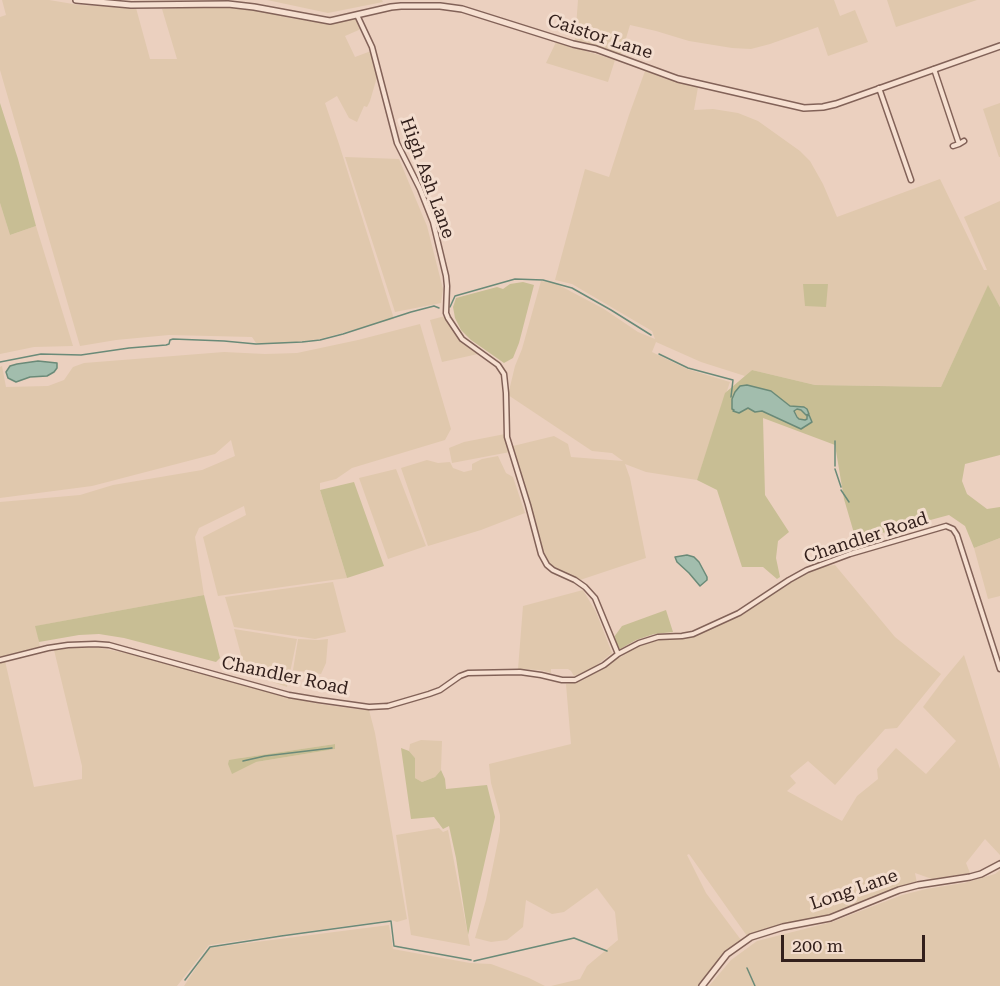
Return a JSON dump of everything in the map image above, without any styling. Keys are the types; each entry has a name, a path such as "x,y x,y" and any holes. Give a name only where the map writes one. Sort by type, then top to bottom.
{"street":[{"name":"Caistor Lane","path":"76,0 131,5 228,4 330,21 401,6 440,6 462,9 604,51 678,79 804,108 836,104 1000,46"},
{"name":"High Ash Lane","path":"357,15 372,47 397,143 420,189 433,222 446,276 448,318 462,339 498,364 504,374 507,437 543,560 553,570 585,587 595,598 618,654"},
{"path":"934,69 958,144"},
{"path":"879,88 911,180"},
{"path":"953,146 964,141"},
{"name":"Chandler Road","path":"0,660 68,645 109,645 289,694 369,707 388,706 429,694 468,673 520,672 562,680 575,680 639,643 658,637 693,634 739,613 800,573 828,562 946,526 953,529 957,535 1000,669"},
{"name":"Long Lane","path":"702,986 727,954 751,937 783,927 830,918 899,890 970,877 1000,864"}],"shaded area":[{"path":"2,0 49,0 79,5 136,8 150,59 177,59 162,9 228,6 328,24 355,18 361,29 345,36 355,57 371,51 377,77 370,101 367,107 364,106 357,122 349,118 337,96 325,103 394,319 320,339 279,344 256,343 252,337 169,335 80,346 0,70 0,17 6,15"},
{"path":"267,0 382,0 383,2 328,13"},
{"path":"578,0 834,0 840,16 855,10 868,42 828,56 818,27 751,49 689,41 630,25 621,55 575,41"},
{"path":"887,0 977,0 896,27"},
{"path":"556,42 615,60 608,82 546,63"},
{"path":"645,71 698,87 694,110 713,109 738,113 758,121 800,151 810,161 823,184 837,217 940,179 984,270 987,270 964,217 1000,201 1000,307 988,286 941,387 815,385 752,370 745,376 701,362 656,342 652,352 687,369 730,382 697,480 646,472 625,464 630,478 646,558 580,580 549,564 542,553 513,446 554,436 568,444 571,457 623,461 612,453 592,451 508,395 541,281 553,282 604,309 638,332 655,339 652,331 572,284 555,280 585,169 609,177"},
{"path":"0,103 36,226 10,235 0,203"},
{"path":"1000,103 1000,157 999,157 983,109"},
{"path":"345,157 399,159 427,226 443,289 441,303 395,312"},
{"path":"0,203 10,235 36,226 73,346 34,347 0,354"},
{"path":"523,282 534,285 519,343 513,358 504,363 471,340 461,330 453,307 456,298 497,287 503,289 510,284"},
{"path":"803,284 828,284 826,307 805,306"},
{"path":"988,285 1000,307 1000,455 965,464 962,481 967,494 987,509 1000,507 1000,538 974,548 965,526 949,515 856,540 844,499 835,445 763,418 765,495 789,532 778,541 776,558 780,577 777,579 763,567 742,567 717,490 697,480 725,393 752,370 815,385 941,387","holes":["747,385 771,391 790,406 802,406 804,412 794,410 799,419 807,418 806,427 801,429 762,411 755,412 748,408 734,410"]},
{"path":"445,316 465,345 478,354 442,362 430,320"},
{"path":"420,324 451,429 445,440 352,468 336,479 320,483 320,490 347,578 218,596 203,537 246,515 244,506 199,528 195,537 204,595 36,626 40,647 0,657 0,502 80,495 113,485 202,470 235,456 231,440 215,454 92,486 0,498 0,367 2,366 6,387 48,386 64,380 73,367 84,363 224,352 297,353"},
{"path":"38,361 57,363 57,368 47,376 30,377 16,382 8,378 6,372 10,366"},
{"path":"747,385 771,391 790,406 804,407 809,414 806,415 797,409 794,411 797,417 805,420 809,415 812,422 801,429 762,411 755,412 748,408 739,413 733,411 732,399 735,392 740,386"},
{"path":"505,434 510,452 452,463 449,448 464,442"},
{"path":"498,456 506,473 513,477 525,513 481,530 428,546 401,468 427,460 438,463 450,462 453,468 464,472 472,470 472,464 482,459"},
{"path":"396,469 426,546 388,559 359,478"},
{"path":"354,482 384,566 347,578 320,490"},
{"path":"1000,538 1000,596 988,599 974,548"},
{"path":"687,555 699,562 707,577 707,580 700,586 675,557"},
{"path":"835,565 895,637 941,674 897,728 885,729 835,785 808,761 790,776 796,783 787,791 842,821 857,796 878,779 877,769 896,748 926,774 956,741 923,707 964,655 1000,769 1000,855 985,839 966,863 970,873 932,879 915,873 917,883 898,887 829,915 767,928 747,936 689,854 687,855 706,893 741,940 725,953 699,986 551,986 580,979 587,966 618,940 615,912 597,888 564,912 552,914 526,900 523,927 507,940 491,942 475,938 486,900 500,831 500,815 491,783 489,764 571,744 566,684 581,681 634,648 658,640 689,638 703,632 748,610 805,574"},
{"path":"333,582 346,632 315,639 234,627 225,597"},
{"path":"583,590 596,612 612,653 593,668 574,676 568,669 551,669 551,673 518,669 523,606"},
{"path":"204,595 220,658 216,662 124,638 99,634 39,642 35,626"},
{"path":"666,610 673,632 654,634 620,649 617,648 614,637 622,626"},
{"path":"234,629 297,639 287,687 246,673"},
{"path":"298,639 328,639 326,663 321,674 293,670"},
{"path":"80,647 100,648 319,704 369,710 407,919 209,945 177,986 0,986 0,663 5,661 34,787 82,779 82,766 54,650","holes":["335,744 335,749 256,762 241,758"]},
{"path":"421,740 442,741 441,770 435,777 422,782 415,778 415,758 409,751 410,744"},
{"path":"335,744 335,749 256,762 232,774 228,764 229,760"},
{"path":"401,748 409,751 415,758 415,778 422,782 435,777 441,770 446,789 487,785 495,817 468,935 449,826 443,829 434,817 411,819"},
{"path":"439,828 443,832 448,830 470,946 411,935 396,835"},
{"path":"1000,870 1000,986 709,986 731,960 757,941 832,922 902,895 964,883 995,874"},
{"path":"389,925 393,949 470,963 491,964 545,986 184,986 209,948"}],"waterway":[{"path":"450,307 455,296 515,279 543,280 572,288 651,335"},
{"path":"0,362 41,354 81,355 166,345 173,339 256,344 320,340 411,312 434,306 439,308"},
{"path":"659,354 688,368 733,380 731,397"},
{"path":"835,441 835,466"},
{"path":"835,469 841,487"},
{"path":"841,490 849,502"},
{"path":"243,761 332,748"},
{"path":"185,980 210,947 391,921 394,946 471,960"},
{"path":"474,961 574,938 607,951"},
{"path":"747,968 755,986"}]}
